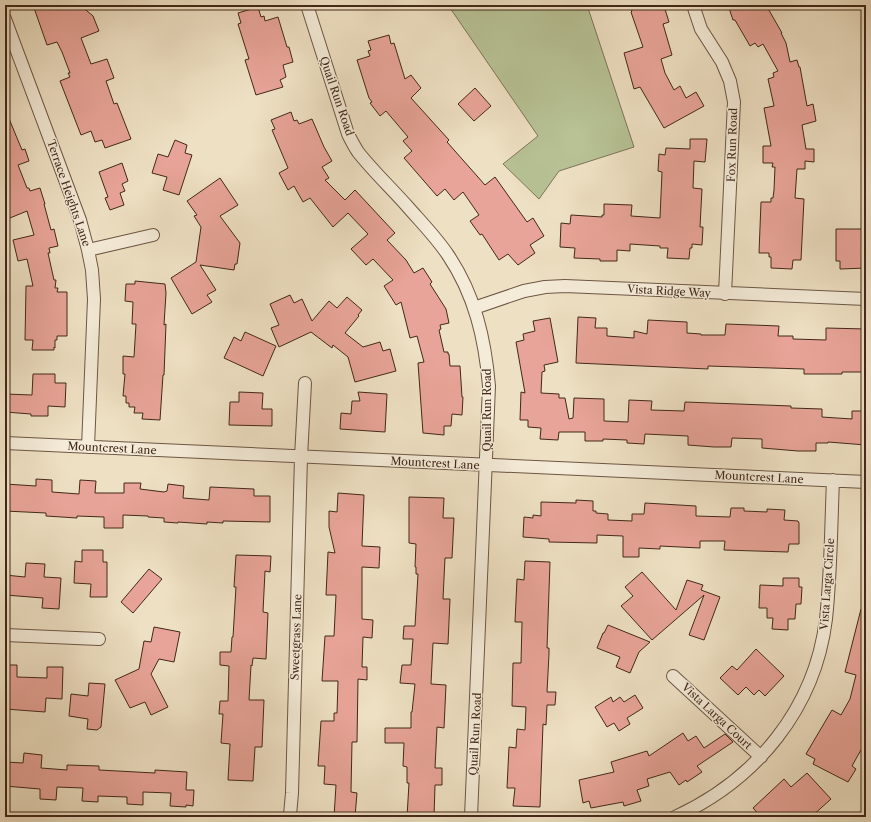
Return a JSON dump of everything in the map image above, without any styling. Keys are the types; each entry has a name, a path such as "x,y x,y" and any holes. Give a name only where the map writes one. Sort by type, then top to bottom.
{"street":[{"name":"Quail Run Road","path":"307,5 348,134 358,151 428,229 448,255 462,280 474,308 479,322 486,355 490,386 471,817"},
{"name":"Fox Run Road","path":"693,5 701,29 730,80 734,102 726,294"},
{"name":"Terrace Heights Lane","path":"5,19 80,220 92,270 94,300 88,447"},
{"path":"88,250 153,235"},
{"name":"Vista Ridge Way","path":"474,308 524,290 565,286 866,299"},
{"name":"Sweetgrass Lane","path":"288,817 290,815 292,793 301,457 305,383"},
{"name":"Mountcrest Lane","path":"5,443 866,482"},
{"name":"Vista Larga Circle","path":"675,817 695,808 720,793 761,757 780,733 796,708 809,681 819,652 826,621 833,480"},
{"path":"5,635 98,639"},
{"name":"Vista Larga Court","path":"673,676 761,757"}],"green space":[{"path":"448,5 587,5 634,147 559,171 539,199 503,164 538,136"}],"building":[{"path":"33,5 80,5 93,16 99,31 81,38 91,64 107,59 114,78 106,81 114,104 117,103 131,139 105,148 102,140 95,142 91,131 81,135 60,81 70,77 68,73 70,73 57,42 47,45"},
{"path":"630,5 658,5 659,8 664,6 669,22 663,24 672,55 661,59 665,73 674,90 680,86 686,98 696,92 704,106 664,128 640,87 634,89 624,53 643,47"},
{"path":"728,5 766,5 782,33 790,62 797,60 800,67 807,106 813,104 816,121 802,125 806,149 814,149 814,162 805,161 805,169 797,169 795,198 804,199 801,260 793,260 792,269 771,268 771,257 769,257 769,253 759,253 761,202 771,202 771,198 773,198 775,167 772,167 773,163 763,163 763,146 771,146 764,108 774,106 768,79 774,77 773,73 778,71 763,44 758,47 755,43 750,46 735,20 733,20"},
{"path":"258,7 261,17 264,16 265,21 278,17 293,62 283,65 286,77 280,80 283,87 256,95 245,60 249,59 238,24 241,23 238,13"},
{"path":"389,35 391,44 394,43 405,79 411,75 421,88 411,98 449,140 447,142 485,185 495,177 527,222 533,218 544,236 530,245 535,253 518,265 508,254 499,260 482,234 480,235 470,221 479,215 463,192 454,200 445,189 437,196 404,158 412,151 403,141 408,137 386,111 380,116 370,103 372,102 369,98 357,60 370,56 368,51 371,50 368,41"},
{"path":"475,88 491,106 474,121 458,104"},
{"path":"5,109 22,150 25,149 29,161 18,165 27,188 29,188 30,191 40,188 51,230 54,229 58,246 49,248 50,253 48,253 54,280 56,280 55,288 58,288 57,292 67,292 67,336 57,336 54,350 32,350 33,340 25,340 26,286 33,286 27,259 18,261 13,240 34,235 27,211 5,220"},
{"path":"291,112 294,121 297,120 299,124 312,119 324,147 332,161 322,167 329,178 325,180 345,200 355,190 395,233 387,240 406,260 414,273 423,268 432,282 430,284 446,309 449,323 440,325 441,329 439,330 444,352 448,352 449,354 450,366 460,366 463,397 462,415 452,414 451,426 444,426 444,435 423,433 418,363 424,362 417,336 410,338 401,302 396,305 384,286 393,280 373,259 366,265 351,249 368,234 348,213 333,227 310,198 303,202 294,186 288,190 279,173 288,168 272,130 275,129 271,120"},
{"path":"690,139 707,139 705,162 694,161 693,188 702,189 700,227 703,227 702,245 692,244 689,259 667,258 668,248 660,248 660,246 630,244 630,251 617,250 617,261 574,258 575,248 560,247 561,223 570,224 571,215 602,217 602,215 604,215 604,204 632,205 631,216 660,218 662,172 658,171 659,154 665,155 666,148 690,149"},
{"path":"175,140 187,145 185,153 192,155 179,195 163,190 167,177 152,173 158,154 168,157"},
{"path":"122,163 128,181 122,184 125,191 120,193 124,205 110,210 105,198 108,197 99,172"},
{"path":"220,178 238,205 220,216 240,243 237,264 235,264 234,270 200,265 216,290 207,295 212,302 192,314 171,278 196,262 201,227 194,216 197,215 187,201"},
{"path":"836,229 866,229 866,268 840,269 840,261 836,261"},
{"path":"135,281 165,284 166,293 164,325 166,324 160,420 142,419 143,413 134,413 135,407 129,407 129,403 126,403 126,396 123,396 125,374 123,374 123,356 134,357 136,324 132,324 133,302 125,301 126,284 135,284"},
{"path":"290,295 294,303 302,299 312,321 329,301 337,308 347,297 362,310 345,333 363,347 380,342 383,351 390,349 396,371 355,382 348,357 333,345 332,348 311,332 279,347 271,328 279,325 270,304"},
{"path":"578,317 596,318 595,328 607,328 607,336 634,338 634,331 647,334 648,320 687,322 687,333 701,335 725,335 726,324 779,326 778,336 793,336 793,339 826,340 826,328 866,329 866,372 842,372 842,374 804,374 804,369 708,366 708,369 576,363"},
{"path":"550,318 558,362 544,365 545,371 542,372 541,393 559,394 559,398 565,398 569,419 573,418 574,398 604,399 604,421 628,422 629,400 652,401 651,410 684,411 685,402 791,406 791,408 822,409 822,417 852,419 852,411 866,411 866,445 828,442 816,443 816,451 798,451 762,448 762,439 732,438 731,447 714,447 688,445 688,436 645,434 644,444 627,443 627,440 603,439 603,441 585,441 585,432 559,432 558,440 540,439 541,428 528,427 528,420 520,420 521,392 525,393 516,342 524,340 523,334 535,331 533,321"},
{"path":"245,332 276,346 263,376 224,358 234,337 241,341"},
{"path":"33,374 55,374 55,383 66,383 65,407 48,406 48,416 31,416 31,414 5,412 5,394 32,395"},
{"path":"239,392 263,393 262,409 272,409 272,426 229,425 230,402 239,402"},
{"path":"358,392 387,394 385,432 340,429 341,413 351,414 352,401 360,401"},
{"path":"36,479 52,480 52,492 79,494 80,480 96,481 95,493 124,493 124,483 141,483 140,489 164,492 167,491 168,484 184,486 183,498 209,500 210,487 254,489 254,496 270,496 270,522 223,521 223,523 207,522 207,524 178,523 164,522 164,518 123,515 123,528 104,528 104,517 77,516 77,518 46,516 46,513 5,511 5,484 36,486"},
{"path":"338,493 364,495 362,546 380,547 379,568 362,567 362,619 373,620 372,638 363,637 362,667 367,667 367,680 358,679 357,742 352,742 351,792 357,793 355,817 334,817 336,785 324,784 325,766 318,766 321,721 334,721 334,713 337,713 338,681 322,681 325,636 334,636 336,595 326,595 328,552 335,553 329,527 329,511 337,512"},
{"path":"409,497 444,498 443,518 454,518 452,558 445,558 443,599 450,599 448,644 433,643 431,684 446,685 444,728 437,727 435,768 442,768 442,785 435,785 434,817 407,817 409,783 407,783 407,767 403,766 404,743 385,743 385,728 411,728 411,712 415,684 400,683 402,665 411,665 413,639 403,639 404,626 415,626 418,574 416,574 415,567 416,544 409,543"},
{"path":"576,500 593,501 593,511 596,511 596,513 608,514 608,520 632,521 632,514 644,514 645,503 696,506 696,516 730,517 731,508 744,508 744,511 767,512 767,509 785,510 784,520 798,521 799,523 799,544 789,544 788,552 724,550 725,541 700,541 700,548 660,546 660,549 639,548 639,557 623,557 623,536 597,535 597,543 549,542 549,539 523,537 524,517 533,518 533,515 541,516 541,502 576,503"},
{"path":"82,550 103,550 103,562 107,562 107,597 90,597 91,584 74,583 75,561 82,562"},
{"path":"236,555 271,556 270,572 265,571 263,612 268,613 266,659 253,658 252,666 251,665 249,700 264,700 262,747 255,747 253,781 228,780 230,744 221,743 223,714 219,714 220,701 228,701 229,666 220,665 220,652 231,652 236,587 234,587"},
{"path":"525,561 550,562 547,692 556,692 555,705 547,705 546,725 543,724 540,807 513,806 515,788 507,788 509,747 516,748 517,729 525,730 526,707 512,706 513,663 521,663 522,622 515,622 517,579 524,580"},
{"path":"26,563 45,564 44,577 61,578 59,609 42,608 43,598 5,595 5,575 25,577"},
{"path":"149,569 162,579 133,613 121,602"},
{"path":"642,572 676,610 687,580 703,585 701,590 720,597 704,640 689,635 704,595 652,640 621,606 633,596 625,587"},
{"path":"783,578 799,578 799,587 802,587 801,604 796,604 795,619 788,619 788,630 772,629 773,618 767,618 767,608 759,608 760,585 783,586"},
{"path":"861,609 866,609 866,741 852,766 856,769 848,782 813,764 815,759 806,754 832,710 841,715 850,699 856,675 845,672"},
{"path":"608,625 650,642 639,652 630,673 616,667 620,657 597,648"},
{"path":"154,627 180,632 174,662 159,659 151,674 168,707 151,715 145,702 130,708 115,680 139,669 144,641 151,642"},
{"path":"756,649 784,676 765,696 759,690 754,695 746,687 738,695 720,678 732,666 737,670"},
{"path":"5,665 17,665 17,677 47,678 47,667 63,667 62,699 46,698 45,712 5,709"},
{"path":"89,683 105,684 101,727 97,730 87,729 88,719 69,716 71,694 88,696"},
{"path":"635,695 643,708 627,718 630,724 619,731 614,723 607,727 595,707 611,697 613,702 620,697 624,702"},
{"path":"683,733 688,741 696,736 704,748 725,734 733,742 697,766 702,772 687,782 686,780 679,785 670,772 647,779 649,786 637,790 641,801 624,806 623,802 591,808 589,801 583,803 579,780 614,772 611,762 647,751 649,756"},
{"path":"24,753 42,755 41,768 67,770 67,765 99,766 99,770 155,773 155,770 187,772 186,790 194,790 193,806 170,806 171,793 143,792 143,805 127,804 127,797 98,796 98,802 82,801 83,788 57,787 56,800 40,799 40,789 5,786 5,762 23,763"},
{"path":"807,773 831,799 811,817 761,817 753,808 784,779 791,787"}]}
